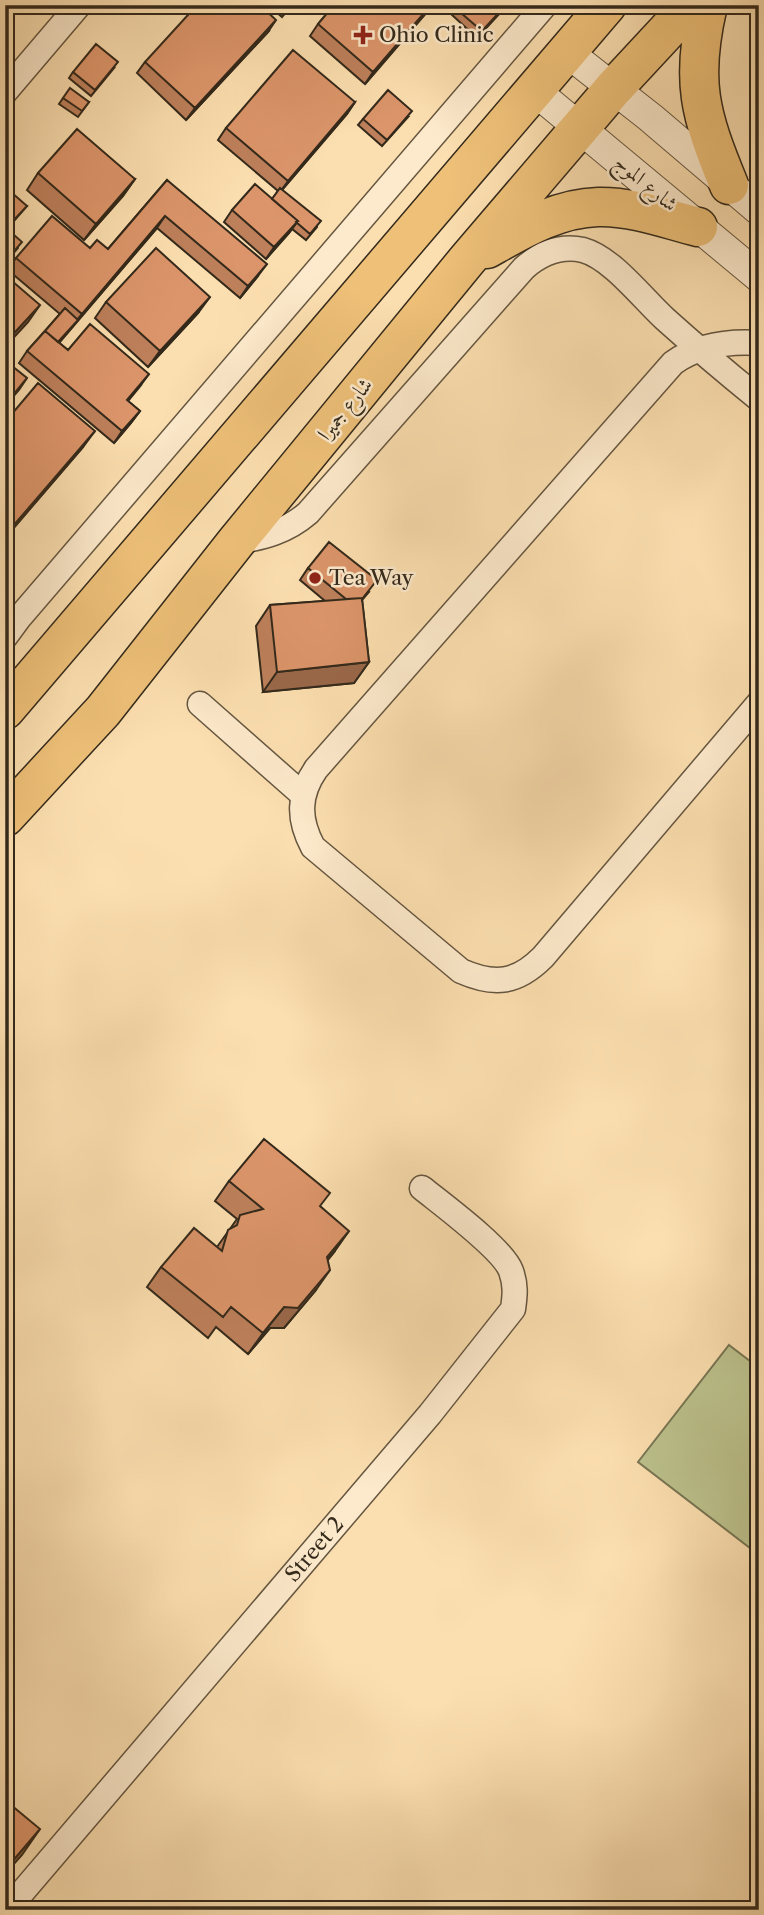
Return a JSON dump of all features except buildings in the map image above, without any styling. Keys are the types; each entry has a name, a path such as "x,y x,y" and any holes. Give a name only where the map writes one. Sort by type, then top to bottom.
{"main road":[{"path":"5,710 607,5"},
{"name":"شارع جميرا","path":"5,817 103,711 236,542 578,128 691,5"},
{"path":"708,5 698,57 699,88 708,135 729,185"},
{"path":"467,260 530,225 565,212 597,207 640,212 698,227"}],"street":[{"path":"5,92 79,5"},
{"path":"10,621 545,5"},
{"path":"567,52 651,118 759,210"},
{"name":"شارع الموج","path":"534,90 759,277"},
{"path":"236,542 285,530 308,513 524,268 551,251 568,248 584,251 603,260 699,349 759,399"},
{"path":"759,343 699,349 673,363 316,769 303,795 301,813 304,831 313,847 461,971 495,981 514,978 530,970 543,957 759,703"},
{"path":"200,704 303,795"},
{"name":"Street 2","path":"6,1910 430,1414 513,1309 516,1288 511,1268 497,1252 422,1188"}],"green space":[{"path":"729,1345 759,1368 759,1555 638,1462"}],"place":[{"name":"Ohio Clinic","path":"363,35"},
{"name":"Tea Way","path":"315,578"}]}
